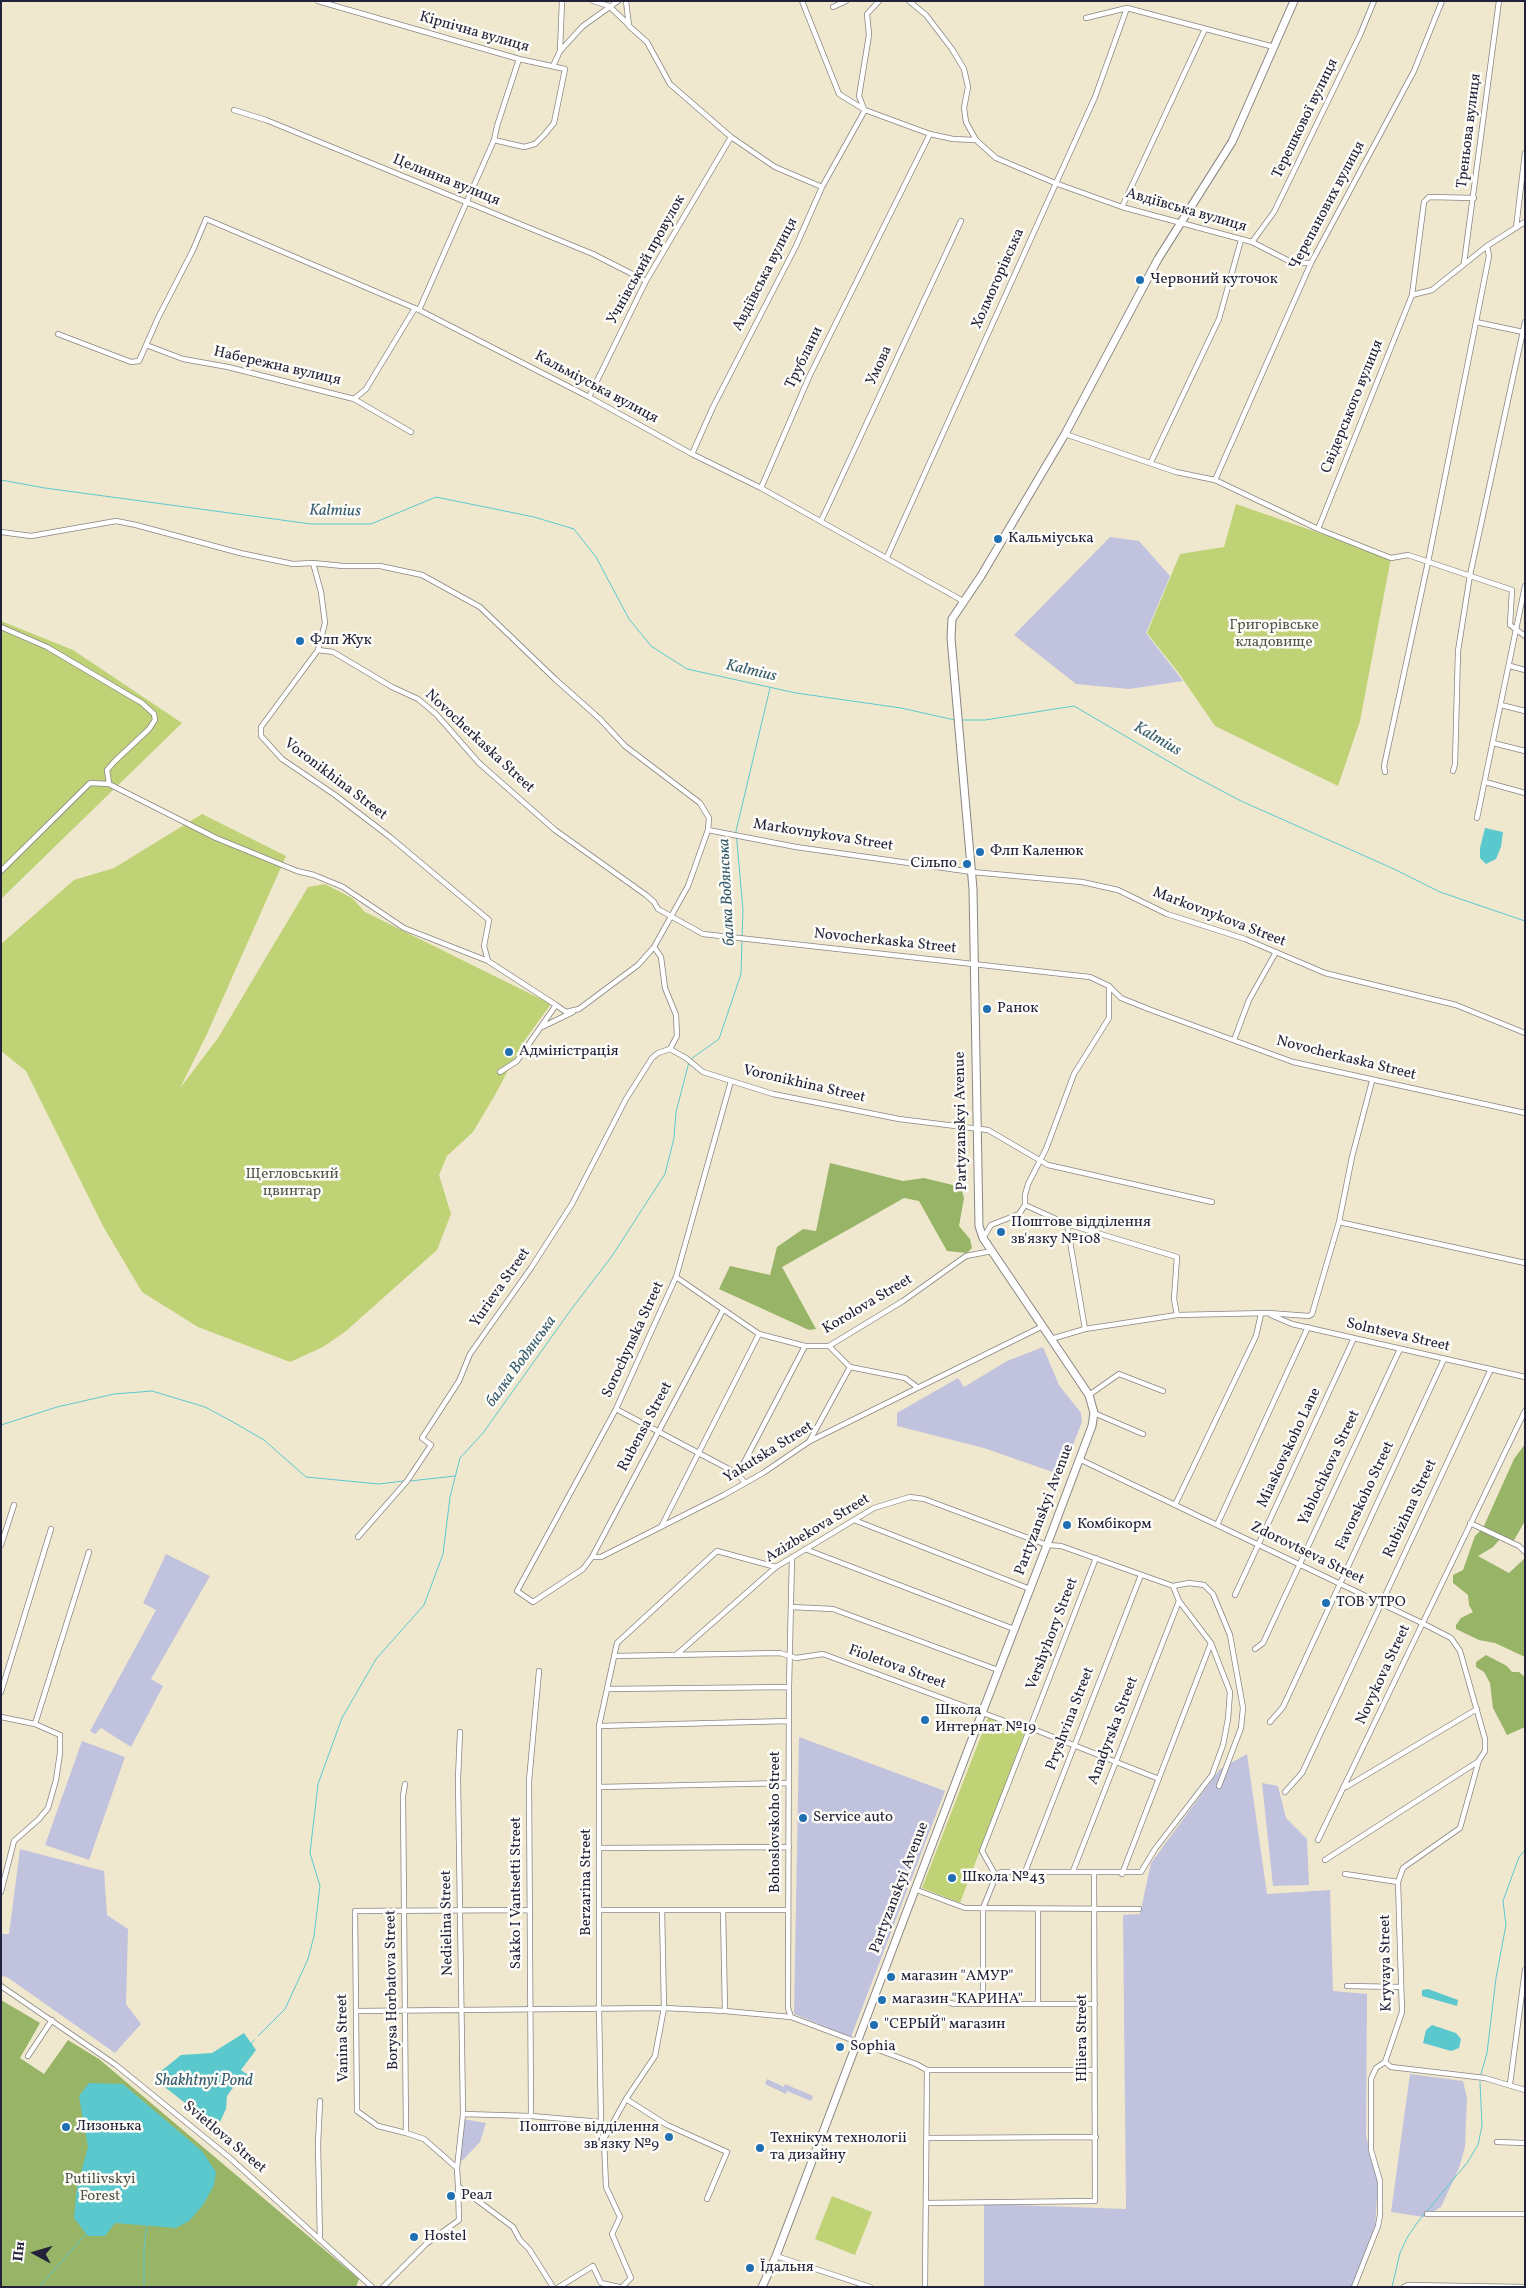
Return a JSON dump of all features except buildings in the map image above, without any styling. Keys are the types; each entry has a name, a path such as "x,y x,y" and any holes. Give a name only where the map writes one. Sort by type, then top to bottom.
{"street":[{"name":"Кiрпiчна вулиця","path":"318,1 519,59 565,69 554,123 544,135 535,144 524,147 494,140"},
{"path":"554,66 560,51 562,1"},
{"path":"593,1 609,6 647,42 670,84 731,137 775,167 822,186"},
{"path":"560,51 583,26 618,1"},
{"path":"626,1 630,26"},
{"path":"802,1 838,94 865,110 930,134 953,139 976,140"},
{"path":"833,7 846,1"},
{"path":"865,110 859,96 869,35 867,14 879,1"},
{"name":"Авдіївська вулиця","path":"909,1 926,15 964,68 968,87 964,108 966,122 976,140 996,158 1056,183 1122,207 1252,242 1292,262 1311,263"},
{"name":"Partyzanskyi Avenue","path":"762,2287 776,2256 914,1889 1030,1590 1092,1426 1094,1413 1089,1395 983,1238 978,1214 972,872 958,730 951,638 952,619 981,576 1065,434 1158,259 1232,142 1294,1"},
{"name":"Терешкової вулиця","path":"1252,242 1274,212 1360,35 1374,1"},
{"name":"Черепанових вулиця","path":"1215,480 1311,263 1414,71 1442,1"},
{"name":"Треньова вулиця","path":"1464,263 1499,1"},
{"path":"1086,18 1127,8 1274,46"},
{"name":"Холмогорівська","path":"887,557 1094,97 1127,8"},
{"path":"1122,207 1205,29"},
{"name":"Набережна вулиця","path":"146,345 183,360 228,367 354,399 366,389 417,309 494,140 519,59"},
{"name":"Целинна вулиця","path":"234,110 266,120 593,254 646,281"},
{"name":"Авдіївська вулиця","path":"692,454 713,407 796,246 822,186 865,110"},
{"name":"Трублани","path":"761,488 809,377 930,134"},
{"name":"Учнівський провулок","path":"589,397 646,281 731,137"},
{"path":"1516,228 1525,153"},
{"name":"Свiдерського вулиця","path":"1318,529 1412,294 1426,198 1474,198"},
{"name":"Кальміуська вулиця","path":"146,345 193,250 206,219 417,309 589,397 692,454 761,488 963,601"},
{"name":"Умова","path":"821,521 961,222"},
{"path":"1412,294 1432,290 1487,246 1525,222"},
{"path":"1150,462 1219,319 1241,240"},
{"path":"1385,772 1384,766 1428,562 1489,256 1487,246"},
{"path":"1476,322 1524,332"},
{"path":"1453,770 1455,764 1458,651 1470,575 1525,322"},
{"path":"58,334 131,362 139,361 146,345"},
{"path":"354,399 411,432"},
{"path":"1065,434 1176,472 1215,480 1318,529 1391,558 1408,555 1512,590 1510,624 1514,630 1525,636"},
{"path":"1,532 31,536 116,522 136,525 186,540 294,564 380,566 411,571 422,575 480,607 555,680 600,719 625,746 700,803 709,818 708,830 688,886 654,947 638,965 579,1009 540,1028"},
{"name":"Voronikhina Street","path":"314,563 321,592 324,623 318,650 261,727 261,736 282,759 335,795 390,837 489,920 484,946 488,961"},
{"path":"1477,818 1510,666 1514,630 1525,586"},
{"path":"1,627 46,647 142,704 154,714 155,720 149,729 114,761 107,770 109,784"},
{"name":"Novocherkaska Street","path":"318,650 332,652 392,687 418,699 436,714 479,763 555,830 646,895 654,902 658,909 703,934 1090,977 1109,986 1121,998 1293,1062 1372,1081 1525,1112"},
{"path":"1510,666 1525,670"},
{"path":"1501,705 1525,712"},
{"path":"1493,742 1525,751"},
{"path":"1485,782 1525,793"},
{"path":"1,871 90,783 109,784 216,838 296,871 314,875 343,887 404,928 488,961 566,1012 579,1009"},
{"name":"Markovnykova Street","path":"708,830 796,847 972,872 1082,882 1118,890 1167,914 1245,939 1325,973 1456,1006 1525,1033"},
{"path":"654,947 661,957 665,988 676,1015 677,1036 670,1049"},
{"path":"1234,1040 1249,1000 1276,952"},
{"path":"983,1238 990,1225 1019,1214 1025,1205 1028,1184 1046,1149 1074,1074 1108,1018 1109,986"},
{"path":"500,1072 517,1061 556,1004"},
{"name":"Voronikhina Street","path":"670,1049 686,1058 702,1072 773,1094 899,1119 988,1130 1048,1165 1212,1202"},
{"name":"Yurieva Street","path":"358,1537 406,1481 431,1445 422,1438 459,1381 474,1347 531,1268 572,1204 626,1100 652,1058 658,1053 670,1049"},
{"path":"1051,1339 1085,1329 1177,1315 1268,1313 1309,1316 1312,1314 1339,1222 1352,1157 1372,1081"},
{"name":"Sorochynska Street","path":"517,1591 616,1409 676,1277 731,1082"},
{"path":"1025,1205 1067,1224 1177,1257 1174,1299 1177,1315"},
{"path":"1339,1222 1525,1263"},
{"path":"1067,1224 1085,1329"},
{"name":"Korolova Street","path":"676,1277 759,1334 806,1346 829,1346 903,1301 966,1256 992,1251"},
{"name":"Rubensa Street","path":"592,1557 723,1310"},
{"name":"Solntseva Street","path":"1268,1313 1292,1324 1525,1377"},
{"path":"1175,1505 1256,1336 1261,1314"},
{"name":"Yakutska Street","path":"517,1591 533,1602 583,1569 592,1557 601,1557 661,1527 745,1483 810,1441 1043,1326"},
{"path":"1217,1525 1308,1327"},
{"path":"661,1527 759,1334"},
{"name":"Miaskovskoho Lane","path":"1235,1595 1354,1338"},
{"path":"738,1474 806,1346"},
{"path":"829,1346 850,1367 905,1378 917,1387"},
{"name":"Yablochkova Street","path":"1255,1649 1262,1643 1400,1349"},
{"name":"Favorskoho Street","path":"1270,1722 1283,1707 1444,1359"},
{"path":"810,1441 850,1367"},
{"name":"Rubizhna Street","path":"1285,1792 1302,1774 1491,1369"},
{"path":"1089,1395 1119,1374 1163,1391"},
{"path":"616,1409 738,1474 745,1483"},
{"name":"Novykova Street","path":"1318,1840 1525,1411"},
{"path":"1094,1413 1143,1434"},
{"name":"Zdorovtseva Street","path":"1079,1460 1422,1623 1451,1638 1456,1644 1485,1739 1485,1751 1479,1760 1460,1828 1403,1868 1398,1882"},
{"name":"Azizbekova Street","path":"676,1655 776,1567 874,1508 910,1497 1047,1545 1061,1546 1173,1586"},
{"path":"1,1545 14,1505"},
{"path":"854,1520 1030,1590"},
{"path":"1470,1523 1520,1546 1525,1552"},
{"path":"1,1692 51,1529"},
{"path":"1520,1546 1525,1543"},
{"path":"805,1549 1014,1629"},
{"name":"Berzarina Street","path":"622,2287 631,2278 612,2234 620,2217 606,2186 604,2139 601,2122 599,2008 600,1726 616,1643 717,1551 776,1567"},
{"path":"35,1724 89,1552"},
{"name":"Bohoslovskoho Street","path":"791,2017 788,2008 788,1687 792,1557"},
{"name":"Vershyhory Street","path":"996,1876 982,1852 1096,1558"},
{"name":"Pryshvina Street","path":"1025,1872 1141,1575"},
{"path":"982,2004 983,1908 996,1876 1001,1872 1073,1871 1094,1874 1137,1874 1143,1870 1155,1850 1212,1775 1219,1761 1228,1719 1230,1692 1211,1643 1179,1601 1173,1586 1189,1582 1204,1585 1213,1594 1230,1634 1243,1708 1241,1728 1219,1786"},
{"name":"Anadyrska Street","path":"1073,1871 1179,1601"},
{"path":"791,1607 833,1609 998,1670"},
{"path":"1122,1874 1211,1643"},
{"name":"Fioletova Street","path":"614,1656 780,1654 796,1658 823,1654 1029,1730 1033,1729 1159,1779"},
{"name":"Sakko I Vantsetti Street","path":"531,2116 529,1781 539,1671"},
{"path":"607,1689 788,1687"},
{"path":"1344,1788 1476,1709"},
{"path":"1,1717 35,1724 60,1736 60,1753 56,1780 48,1808 39,1819 14,1841 1,1892"},
{"path":"600,1726 788,1721"},
{"name":"Nedielina Street","path":"383,2287 426,2244 459,2220 457,2168 463,2114 458,1779 460,1732"},
{"path":"1324,1860 1479,1760"},
{"path":"599,1788 788,1782"},
{"name":"Borysa Horbatova Street","path":"405,1784 403,1796 406,2133"},
{"path":"599,1848 789,1847"},
{"name":"Hliiera Street","path":"926,2203 1095,2201 1094,1874"},
{"path":"1345,1874 1398,1882"},
{"name":"Kryvaya Street","path":"1354,2287 1378,2226 1380,2215 1380,2181 1371,2150 1371,2079 1376,2068 1385,2062 1386,2054 1400,2020 1398,1882"},
{"path":"914,1889 965,1908 1139,1908"},
{"path":"1038,1909 1038,2004"},
{"path":"405,1911 530,1910"},
{"path":"599,1910 788,1910"},
{"path":"604,2139 626,2100 655,2056 664,2008 662,1910"},
{"path":"723,1910 724,2011"},
{"name":"Vanina Street","path":"405,1911 355,1911 357,2111 378,2126 406,2133"},
{"path":"1510,2084 1525,1970"},
{"name":"Svietlova Street","path":"1,1986 116,2065 214,2145 372,2287"},
{"path":"1347,1986 1401,1987"},
{"path":"931,1998 954,2004 1095,2004"},
{"path":"356,2011 530,2008 664,2008 724,2011 791,2017 916,2064 927,2070 1095,2070"},
{"path":"28,2056 52,2020"},
{"path":"1385,2062 1391,2067 1475,2076 1510,2084 1517,2089 1525,2090"},
{"path":"925,2287 927,2070"},
{"path":"626,2100 667,2125 727,2152 707,2199"},
{"path":"320,2101 318,2144 320,2240"},
{"path":"463,2114 531,2116 601,2122"},
{"path":"406,2133 424,2140 457,2168"},
{"path":"926,2138 1096,2137"},
{"path":"1497,2142 1525,2143"},
{"path":"458,2186 513,2227 552,2287"},
{"path":"1427,2214 1525,2214"},
{"path":"776,2256 870,2287"},
{"path":"559,2287 593,2266 601,2284 619,2287"},
{"path":"1404,2286 1525,2287"}],"shaded area":[{"path":"1110,537 1139,541 1170,576 1146,633 1183,681 1129,689 1076,684 1014,635"},
{"path":"1043,1347 1059,1385 1081,1413 1082,1422 1061,1475 984,1448 897,1426 897,1413 958,1378 964,1387 1007,1361"},
{"path":"166,1554 210,1576 151,1679 163,1686 131,1747 101,1728 95,1734 90,1731 156,1610 143,1603"},
{"path":"799,1737 945,1791 851,2037 794,2014"},
{"path":"82,1741 125,1757 89,1860 45,1845"},
{"path":"1247,1754 1267,1894 1330,1890 1333,1991 1367,1994 1366,2136 1378,2182 1375,2229 1354,2287 984,2287 984,2204 1126,2209 1123,1915 1140,1914 1151,1863 1220,1769"},
{"path":"1262,1783 1278,1786 1286,1818 1307,1839 1309,1885 1273,1886"},
{"path":"20,1849 104,1871 107,1915 128,1929 126,2004 141,2024 115,2053 7,1977 1,1976 1,1934 9,1934"},
{"path":"1410,2074 1463,2081 1467,2098 1465,2147 1459,2168 1441,2207 1424,2217 1391,2212"},
{"path":"767,2079 784,2087 785,2084 813,2096 811,2101 787,2091 786,2094 765,2084"},
{"path":"463,2119 486,2123 480,2142 462,2161 459,2157"}],"green space":[{"name":"Григорівське кладовище","path":"1236,504 1391,558 1360,721 1338,786 1215,726 1178,672 1147,633 1180,554 1224,547"},
{"path":"1,621 73,650 182,723 1,899"},
{"name":"Щегловський цвинтар","path":"202,814 286,856 207,1034 180,1088 218,1038 308,887 325,884 352,898 365,912 551,1004 522,1044 473,1132 447,1156 439,1175 451,1214 437,1250 346,1331 323,1347 290,1362 198,1327 142,1292 103,1226 26,1071 1,1051 1,944 74,880 114,868"},
{"path":"830,1163 903,1181 924,1178 961,1187 964,1198 959,1226 970,1239 972,1248 967,1253 947,1251 919,1201 904,1198 782,1267 816,1329 809,1330 719,1289 730,1266 770,1275 777,1247 803,1229 816,1231"},
{"path":"1525,1444 1525,1521 1513,1542 1501,1538 1493,1547 1478,1556 1509,1573 1525,1558 1525,1657 1495,1643 1479,1640 1456,1629 1456,1625 1461,1618 1473,1612 1469,1605 1468,1595 1453,1583 1453,1575 1463,1570 1475,1536 1483,1528 1514,1459"},
{"path":"1486,1655 1507,1666 1512,1672 1519,1672 1525,1677 1525,1727 1507,1735 1493,1708 1490,1683 1484,1672 1476,1667 1476,1662"},
{"path":"988,1718 1025,1732 960,1903 922,1888"},
{"name":"Putilivskyi Forest","path":"1,2000 40,2023 20,2058 44,2074 68,2040 99,2059 359,2279 356,2287 1,2287"},
{"path":"832,2196 872,2212 855,2255 815,2239"}],"water":[{"path":"1485,828 1503,832 1501,847 1496,859 1486,864 1480,858 1480,848"},
{"path":"1428,1989 1458,2000 1457,2006 1422,1996 1422,1990"},
{"path":"1432,2025 1456,2033 1461,2039 1459,2048 1451,2051 1423,2043 1426,2030"},
{"name":"Shakhtnyi Pond","path":"244,2033 256,2050 241,2070 255,2080 235,2085 227,2096 226,2109 220,2122 208,2121 166,2088 155,2076 181,2055 212,2053"},
{"path":"89,2083 123,2084 202,2151 216,2172 214,2185 203,2205 189,2221 176,2228 115,2223 105,2236 88,2236 74,2218 77,2187 88,2147 79,2096"}],"waterway":[{"name":"Kalmius","path":"1,480 45,488 311,524 371,524 436,497 534,517 574,529 596,557 629,619 651,646 687,669 796,693 901,708 955,720"},
{"name":"балка Водянська","path":"742,937 743,910 736,831 770,688"},
{"name":"Kalmius","path":"962,720 985,720 1074,706 1190,774 1241,801 1394,869 1440,892 1525,921"},
{"name":"балка Водянська","path":"691,1059 719,1039 741,974 742,941"},
{"name":"балка Водянська","path":"258,2036 285,2009 308,1959 314,1936 320,1886 310,1853 318,1784 342,1718 376,1659 424,1605 443,1554 450,1497 460,1458 483,1433 570,1311 612,1256 665,1174 674,1138 676,1112 689,1062"},
{"path":"1,1425 57,1407 114,1394 152,1391 205,1407 233,1422 264,1440 306,1477 379,1484 403,1481"},
{"path":"410,1481 455,1476"},
{"path":"1481,2074 1487,2053 1496,1978 1506,1925 1503,1901 1519,1857 1525,1850"},
{"name":"балка Водянська","path":"251,2044 254,2040"},
{"path":"1392,2287 1400,2253 1407,2238 1417,2223 1467,2163 1478,2145 1482,2126 1480,2082"},
{"name":"балка Водянська","path":"144,2287 144,2248 147,2225"},
{"path":"39,2287 87,2233"}],"place":[{"name":"Червоний куточок","path":"1140,280"},
{"name":"Кальміуська","path":"998,539"},
{"name":"Флп Жук","path":"300,641"},
{"name":"Флп Каленюк","path":"980,852"},
{"name":"Сільпо","path":"967,864"},
{"name":"Ранок","path":"987,1009"},
{"name":"Адміністрація","path":"509,1052"},
{"name":"Поштове відділення зв'язку №108","path":"1001,1232"},
{"name":"Комбікорм","path":"1067,1525"},
{"name":"ТОВ УТРО","path":"1326,1603"},
{"name":"Школа Интернат №19","path":"925,1720"},
{"name":"Service auto","path":"803,1818"},
{"name":"Школа №43","path":"952,1878"},
{"name":"магазин \"АМУР\"","path":"891,1977"},
{"name":"магазин \"КАРИНА\"","path":"882,2000"},
{"name":"\"СЕРЫЙ\" магазин","path":"874,2025"},
{"name":"Sophia","path":"840,2047"},
{"name":"Лизонька","path":"66,2127"},
{"name":"Поштове відділення зв'язку №9","path":"669,2137"},
{"name":"Технікум технологіі та дизайну","path":"760,2148"},
{"name":"Реал","path":"451,2196"},
{"name":"Hostel","path":"414,2237"},
{"name":"Їдальня","path":"750,2268"}]}
